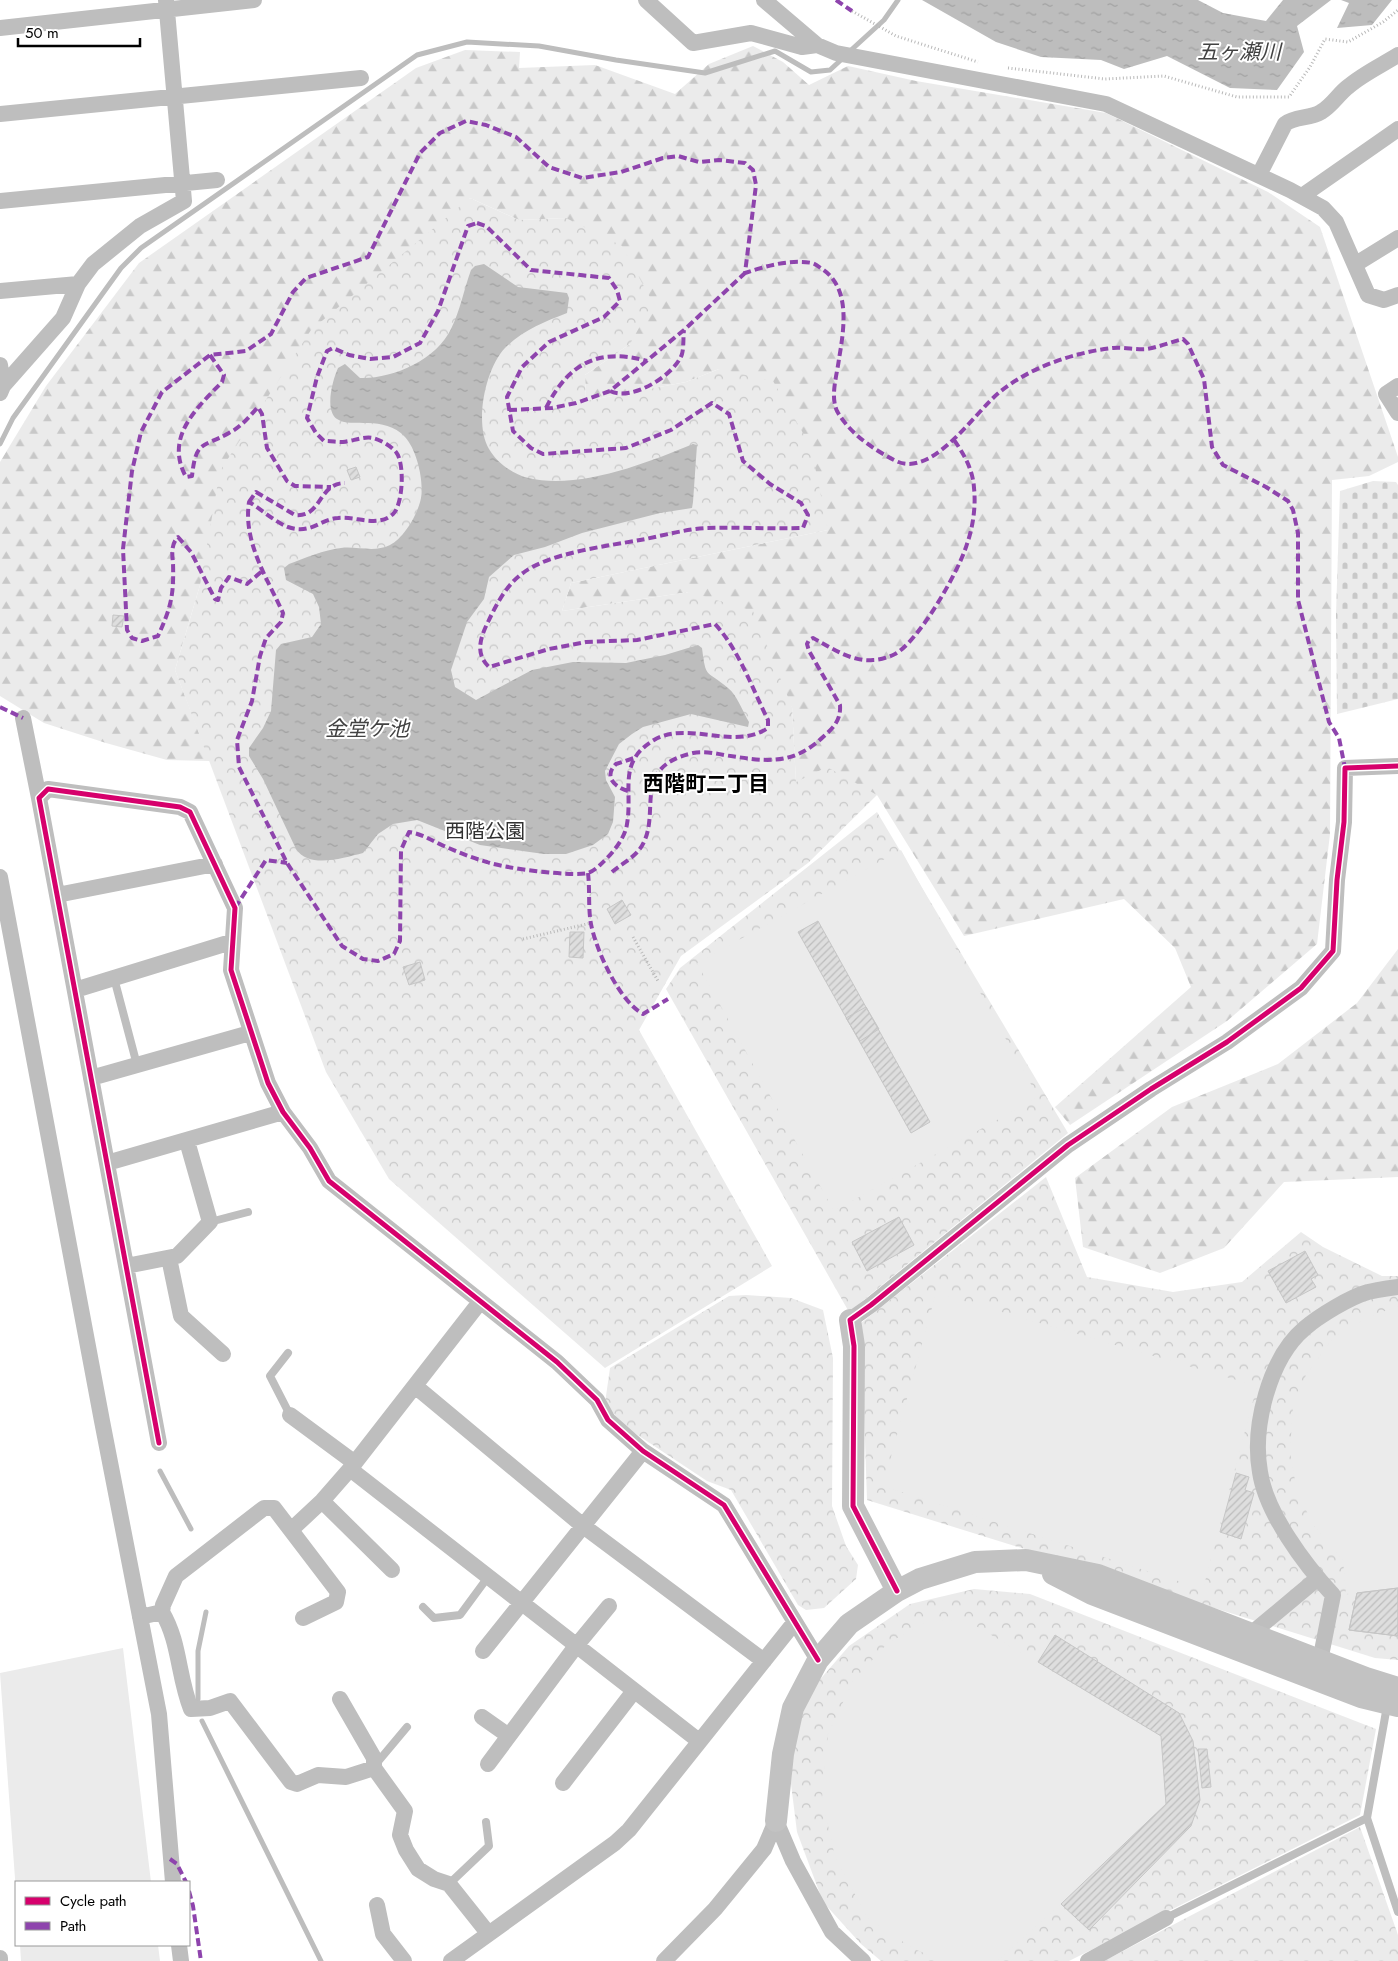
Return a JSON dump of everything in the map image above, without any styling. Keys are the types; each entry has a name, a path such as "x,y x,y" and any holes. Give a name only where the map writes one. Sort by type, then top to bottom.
{"street":[{"path":"0,28 166,4 254,0"},
{"path":"646,0 693,43 751,33 802,47 817,45"},
{"path":"764,0 817,45 836,54 1106,104 1259,175 1323,208 1336,222 1368,295 1384,300 1398,295"},
{"path":"2,389 63,318 78,284 92,264 140,226 184,201 166,4"},
{"path":"1259,175 1285,124 1289,120 1320,113 1334,103 1338,95 1350,85 1398,55"},
{"path":"0,114 361,78"},
{"path":"1302,196 1398,129"},
{"path":"0,201 182,185 217,180"},
{"path":"1356,264 1398,238"},
{"path":"0,292 78,284"},
{"path":"0,365 2,389"},
{"path":"1398,386 1386,394 1398,413"},
{"path":"23,718 159,1443"},
{"path":"896,1590 853,1506 854,1346 850,1320 1068,1146 1151,1088 1227,1042 1301,988 1333,950 1336,880 1344,822 1345,768 1398,766"},
{"path":"38,798 48,789 180,807 190,812 235,908 231,942 231,970 250,1033 268,1083 283,1112 310,1148 329,1181 556,1362 597,1400 608,1420 643,1451 724,1505 818,1660"},
{"path":"57,895 215,864"},
{"path":"0,878 159,1714 173,1881"},
{"path":"75,990 231,942"},
{"path":"91,1078 250,1033"},
{"path":"107,1163 283,1112"},
{"path":"126,1266 177,1256 210,1222 187,1141"},
{"path":"168,1258 182,1316 223,1354"},
{"path":"1320,1660 1333,1595 1298,1552 1272,1508 1260,1472 1258,1431 1266,1394 1281,1358 1304,1328 1332,1310 1366,1292 1398,1287"},
{"path":"292,1529 322,1501 353,1466 480,1302"},
{"path":"415,1386 582,1525 764,1660"},
{"path":"290,1415 488,1577 699,1741"},
{"path":"483,1651 643,1451"},
{"path":"322,1501 392,1570"},
{"path":"303,1618 336,1602 338,1592 292,1529 274,1508 264,1508 176,1576 163,1604 162,1612 175,1643 191,1709 210,1708 230,1701 291,1782 297,1784 318,1775 346,1777 374,1768"},
{"path":"1026,1560 1092,1594 1361,1697 1395,1699"},
{"path":"664,1961 715,1909 764,1849 776,1822 783,1754 793,1708 818,1660 849,1624 896,1590 920,1579 975,1562 1026,1560 1098,1575 1320,1660 1395,1699"},
{"path":"1251,1634 1318,1578"},
{"path":"488,1764 576,1646 610,1606"},
{"path":"140,1617 162,1612"},
{"path":"451,1961 615,1843 629,1830 794,1623"},
{"path":"563,1783 634,1691"},
{"path":"340,1699 374,1758 374,1768 405,1811 400,1835 406,1850 418,1869 434,1879 449,1884 488,1933"},
{"path":"482,1717 509,1736"},
{"path":"776,1822 793,1861 832,1932 863,1961"},
{"path":"377,1905 383,1934 404,1961"},
{"path":"1088,1961 1166,1918"},
{"path":"179,1946 181,1961"}],"lane":[{"path":"114,978 138,1065"},
{"path":"210,1222 248,1212"},
{"path":"288,1353 270,1376 290,1415"},
{"path":"423,1606 434,1618 460,1615 488,1577"},
{"path":"1395,1699 1367,1818 1398,1912"},
{"path":"374,1768 407,1727"},
{"path":"1166,1918 1367,1818"},
{"path":"449,1884 489,1846 486,1822"}],"path":[{"path":"998,66 1105,78 1164,76 1237,97 1289,97 1310,67 1325,40 1348,42 1383,22 1398,10"},
{"path":"852,11 896,36 979,62"},
{"path":"523,939 591,923"},
{"path":"633,937 658,981"}],"green space":[{"path":"753,46 783,62 809,85 848,66 916,81 1106,113 1268,192 1320,227 1398,457 1398,462 1369,476 1332,480 1330,834 1317,944 1227,1021 1070,1125 1055,1107 1191,987 1175,948 1124,899 964,936 877,795 796,783 792,707 689,592 562,611 571,583 828,530 719,369 686,382 586,401 585,375 630,344 566,218 519,220 470,198 200,585 175,670 210,761 167,760 106,743 44,723 0,696 0,462 46,386 139,263 416,68 465,50 520,52 519,68 595,65 675,94 709,64"},
{"name":"西階公園","path":"470,198 519,220 566,218 622,246 653,303 630,344 585,375 586,401 686,382 719,369 773,381 811,447 828,530 571,583 562,611 689,592 753,611 792,707 796,782 827,767 877,795 808,863 681,956 639,1030 772,1266 605,1368 389,1179 326,1072 175,670 200,585 220,471 311,330"},
{"path":"1373,481 1396,482 1398,485 1398,699 1337,714 1336,614 1340,491"},
{"path":"877,812 1068,1133 849,1312 666,989 680,968"},
{"path":"901,850 1038,1097 834,1211 697,963"},
{"path":"1398,949 1398,1177 1284,1182 1224,1248 1160,1273 1083,1247 1075,1178 1172,1107 1278,1064 1357,1003"},
{"path":"1046,1177 1087,1277 1173,1292 1242,1282 1301,1232 1323,1247 1382,1276 1398,1276 1398,1660 1375,1658 867,1500 861,1323"},
{"path":"936,1293 1257,1386 1203,1589 883,1486"},
{"path":"746,1295 791,1298 823,1310 833,1358 832,1506 846,1546 858,1565 856,1579 824,1608 806,1610 798,1605 731,1490 707,1481 624,1426 605,1403 610,1368 729,1296"},
{"path":"1398,1306 1398,1588 1346,1594 1343,1560 1314,1526 1297,1492 1290,1452 1293,1406 1306,1375 1333,1338 1366,1318"},
{"path":"974,1589 1030,1594 1376,1729 1360,1815 1069,1961 881,1961 861,1944 823,1902 797,1832 791,1784 793,1740 810,1691 849,1646 910,1604"},
{"path":"966,1620 1161,1736 1166,1804 1061,1904 997,1961 943,1961 912,1948 867,1917 835,1857 822,1798 828,1734 853,1681 888,1643 928,1621"},
{"path":"123,1648 151,1881 15,1881 0,1673"},
{"path":"1360,1827 1398,1935 1398,1961 1104,1961"},
{"path":"20,1946 158,1946 160,1961 21,1961"}],"water":[{"name":"五ヶ瀬川","path":"922,0 1198,0 1223,13 1266,21 1283,0 1331,0 1297,26 1304,52 1277,90 1230,88 1167,56 1124,69 1101,60 1041,57 996,42"},
{"name":"五ヶ瀬川","path":"1341,0 1392,0 1372,25 1337,28 1349,3"},
{"name":"金堂ケ池","path":"484,264 518,287 567,293 569,298 567,313 542,323 519,336 505,348 492,369 484,397 482,426 489,449 501,463 511,471 528,478 548,481 569,480 612,473 693,444 697,445 692,508 660,513 582,533 545,547 514,555 489,577 484,599 467,622 451,670 455,687 476,700 532,670 573,662 626,663 665,655 698,645 702,648 706,670 734,695 749,722 748,727 691,714 643,727 632,734 619,744 605,771 606,780 615,797 613,822 608,834 593,845 566,854 544,854 480,845 417,820 393,824 378,834 363,853 327,860 309,859 296,849 263,779 249,756 249,748 263,728 271,711 276,650 281,644 312,637 321,624 319,607 313,594 286,580 284,568 289,564 321,552 347,548 378,549 390,545 410,525 422,491 413,450 405,437 397,430 378,424 343,422 333,415 330,402 334,379 338,368 345,364 360,378 386,375 412,366 435,350 451,329 471,270 475,266"}],"building":[{"path":"356,467 360,477 351,480 347,470"},
{"path":"113,615 124,616 122,627 112,626"},
{"path":"622,900 631,915 615,924 607,909"},
{"path":"818,921 930,1122 911,1133 798,932"},
{"path":"570,932 584,932 583,958 569,957"},
{"path":"420,962 425,980 409,985 403,967"},
{"path":"866,1007 879,1029 860,1041 846,1018"},
{"path":"899,1217 914,1245 867,1271 852,1242"},
{"path":"1305,1251 1318,1275 1311,1279 1316,1287 1286,1303 1268,1271"},
{"path":"1236,1473 1249,1477 1245,1490 1254,1493 1241,1539 1220,1532"},
{"path":"1398,1588 1398,1636 1349,1630 1357,1593"},
{"path":"1398,1588 1398,1636 1349,1630 1357,1593"},
{"path":"1055,1635 1179,1713 1193,1741 1200,1800 1191,1826 1089,1930 1061,1904 1166,1804 1161,1736 1038,1662"},
{"path":"1198,1749 1207,1749 1211,1787 1202,1788"}],"waterway":[{"path":"849,52 884,20 898,0"},
{"path":"0,444 13,418 121,268 141,248 417,55 467,42 539,46 705,73 775,51 811,72 830,70 843,58"},
{"path":"160,1471 191,1529"},
{"path":"198,1699 198,1651 206,1612"},
{"path":"202,1721 321,1961"}],"marked path":[{"path":"836,0 852,11"},
{"path":"261,572 247,584 229,577 221,588 218,600 215,599 191,552 178,537 172,549 173,584 171,601 158,636 142,641 132,638 127,630 123,549 132,471 141,432 162,392 210,355 246,351 271,334 293,292 306,278 368,257 420,153 440,133 466,121 486,125 516,137 549,167 582,178 621,172 663,158 678,156 699,162 719,160 745,163 753,170 756,185 745,273 778,264 804,262 815,264 831,277 838,287 843,310 843,335 834,392 837,411 862,440 894,460 908,464 923,461 938,453 1001,391 1013,382 1054,362 1084,353 1113,348 1147,349 1183,339 1188,344 1204,379 1212,447 1223,465 1266,487 1288,501 1293,510 1298,533 1298,600 1329,722 1339,738 1345,768"},
{"path":"477,223 486,226 531,270 609,278 617,290 620,301 604,317 549,342 522,367 507,397 513,431 531,448 543,454 626,448 671,430 712,403 729,414 743,461 770,484 801,503 808,515 803,528 699,529 579,551 534,566 517,578 498,602 481,640 480,651 489,667 549,649 586,642 637,640 715,624 731,645 744,670 768,720 768,728 740,737 696,733 667,735 654,740 642,749 631,767 626,830 609,856 588,873 553,873 495,864 465,855 423,836 409,832 401,850 400,941 394,954 378,961 363,959 342,946 287,863 239,767 237,740 252,701 260,656 266,638 281,622 283,613 253,545 248,517 249,502 278,522 296,529 309,528 338,518 374,521 387,518 393,514 399,502 402,484 399,457 386,444 373,438 343,442 324,441 316,433 307,418 317,377 327,351 333,348 349,355 370,359 393,357 420,343 438,311 468,226 477,223"},
{"path":"509,410 552,408 576,403 610,391 684,330 745,273"},
{"path":"610,391 629,393 640,390 662,378 678,362 682,354 684,330"},
{"path":"210,355 224,375 222,382 186,424 181,436 180,462 186,477 192,476 196,456 202,447 237,428 258,407 262,414 267,448 287,481 295,486 331,487"},
{"path":"546,408 564,380 586,363 599,358 614,356 647,361"},
{"path":"612,872 639,850 646,837 654,781 660,770 673,760 701,752 752,759 776,760 800,753 811,747 833,726 838,719 840,705 809,651 807,644 809,640 813,638 849,657 873,660 895,654 905,647 915,635 937,604 956,571 963,556 972,524 975,495 972,475 954,440"},
{"path":"249,502 256,492 295,515 304,514 316,506 330,488 336,484 345,483"},
{"path":"0,707 23,718"},
{"path":"628,791 612,781 611,773 616,764 634,758"},
{"path":"235,908 266,860 287,863"},
{"path":"588,873 591,924 603,960 617,987 625,998 643,1014 668,999"},
{"path":"170,1859 177,1864 186,1881"},
{"path":"190,1895 201,1961"}],"cycle path":[{"path":"897,1591 853,1506 854,1346 850,1320 1068,1145 1151,1089 1227,1042 1301,988 1333,951 1337,880 1344,822 1345,768 1398,766"},
{"path":"159,1443 39,798 48,789 180,807 190,812 235,908 231,970 268,1083 283,1112 310,1148 329,1181 557,1362 597,1400 608,1420 643,1451 724,1505 818,1660"}],"district":[{"name":"西階町二丁目","path":"706,784"}]}
